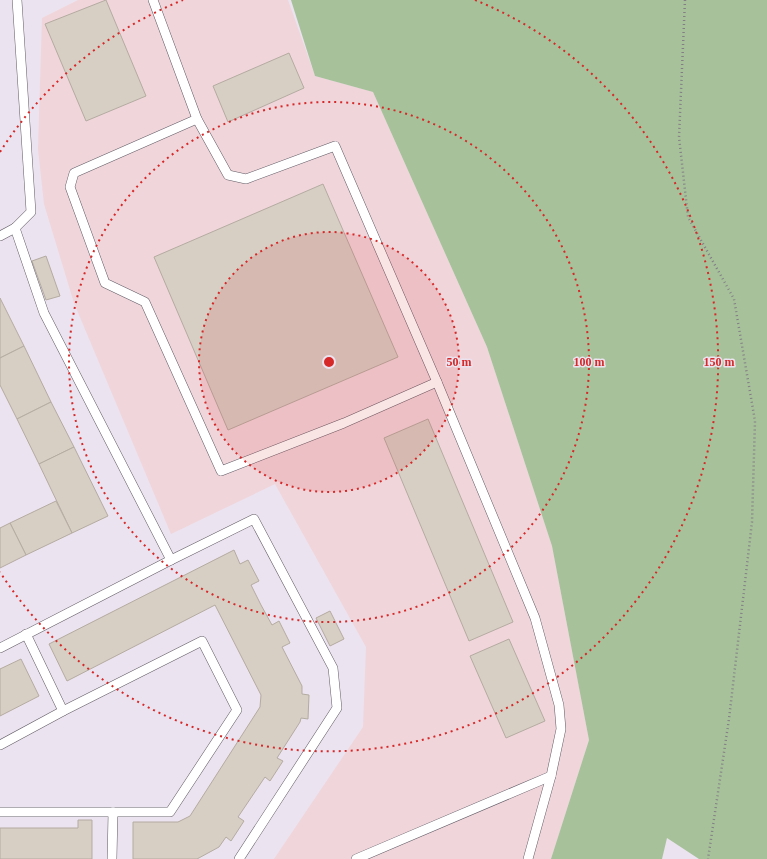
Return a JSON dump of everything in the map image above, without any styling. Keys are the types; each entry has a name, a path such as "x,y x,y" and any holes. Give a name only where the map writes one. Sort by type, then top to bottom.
{"lane":[{"path":"0,236 15,228 31,212 17,0"},
{"path":"153,0 197,119 228,175 246,179 335,146 437,382 535,618 559,705 561,729 551,776 528,859"},
{"path":"197,119 74,173 70,186 105,283 145,302 220,471 344,423 437,382"},
{"path":"15,228 44,313 171,560"},
{"path":"0,648 254,519 334,668 337,708 239,859"},
{"path":"26,634 63,711"},
{"path":"0,745 63,711 202,641 237,710 170,812 0,812"},
{"path":"356,859 551,776"},
{"path":"112,859 113,812"}],"path":[{"path":"685,0 679,137 688,217 734,299 755,420 752,522 729,719 708,859"}],"shaded area":[{"path":"78,0 288,0 315,76 373,92 487,347 552,546 589,740 551,859 274,859 363,727 366,647 275,484 171,534 74,303 44,204 38,149 42,18"}],"green space":[{"path":"291,0 767,0 767,859 699,859 667,838 662,859 551,859 589,740 552,546 487,347 373,92 315,76"}],"building":[{"path":"106,0 146,96 86,121 45,24"},
{"path":"289,53 304,88 228,122 213,86"},
{"path":"323,184 398,357 228,430 154,257"},
{"path":"46,256 60,296 46,300 32,261"},
{"path":"0,298 24,346 0,358"},
{"path":"24,346 51,402 17,419 0,385 0,358"},
{"path":"51,402 74,447 39,464 17,419"},
{"path":"428,419 513,622 469,641 384,438"},
{"path":"74,447 108,516 72,533 39,464"},
{"path":"56,501 72,533 26,555 10,523"},
{"path":"10,523 26,555 0,568 0,528"},
{"path":"234,550 240,564 248,560 259,581 251,585 261,605 272,625 279,621 290,643 282,647 302,686 302,694 309,695 308,719 301,718 300,722 277,758 283,761 270,781 265,777 238,817 244,821 231,841 226,837 219,847 197,859 133,859 133,822 178,822 190,816 260,707 261,695 215,605 67,681 49,644"},
{"path":"330,611 344,639 330,646 316,618"},
{"path":"509,639 545,721 506,738 470,656"},
{"path":"21,659 39,696 0,716 0,669"},
{"path":"78,820 92,820 92,859 0,859 0,828 78,828"}]}
